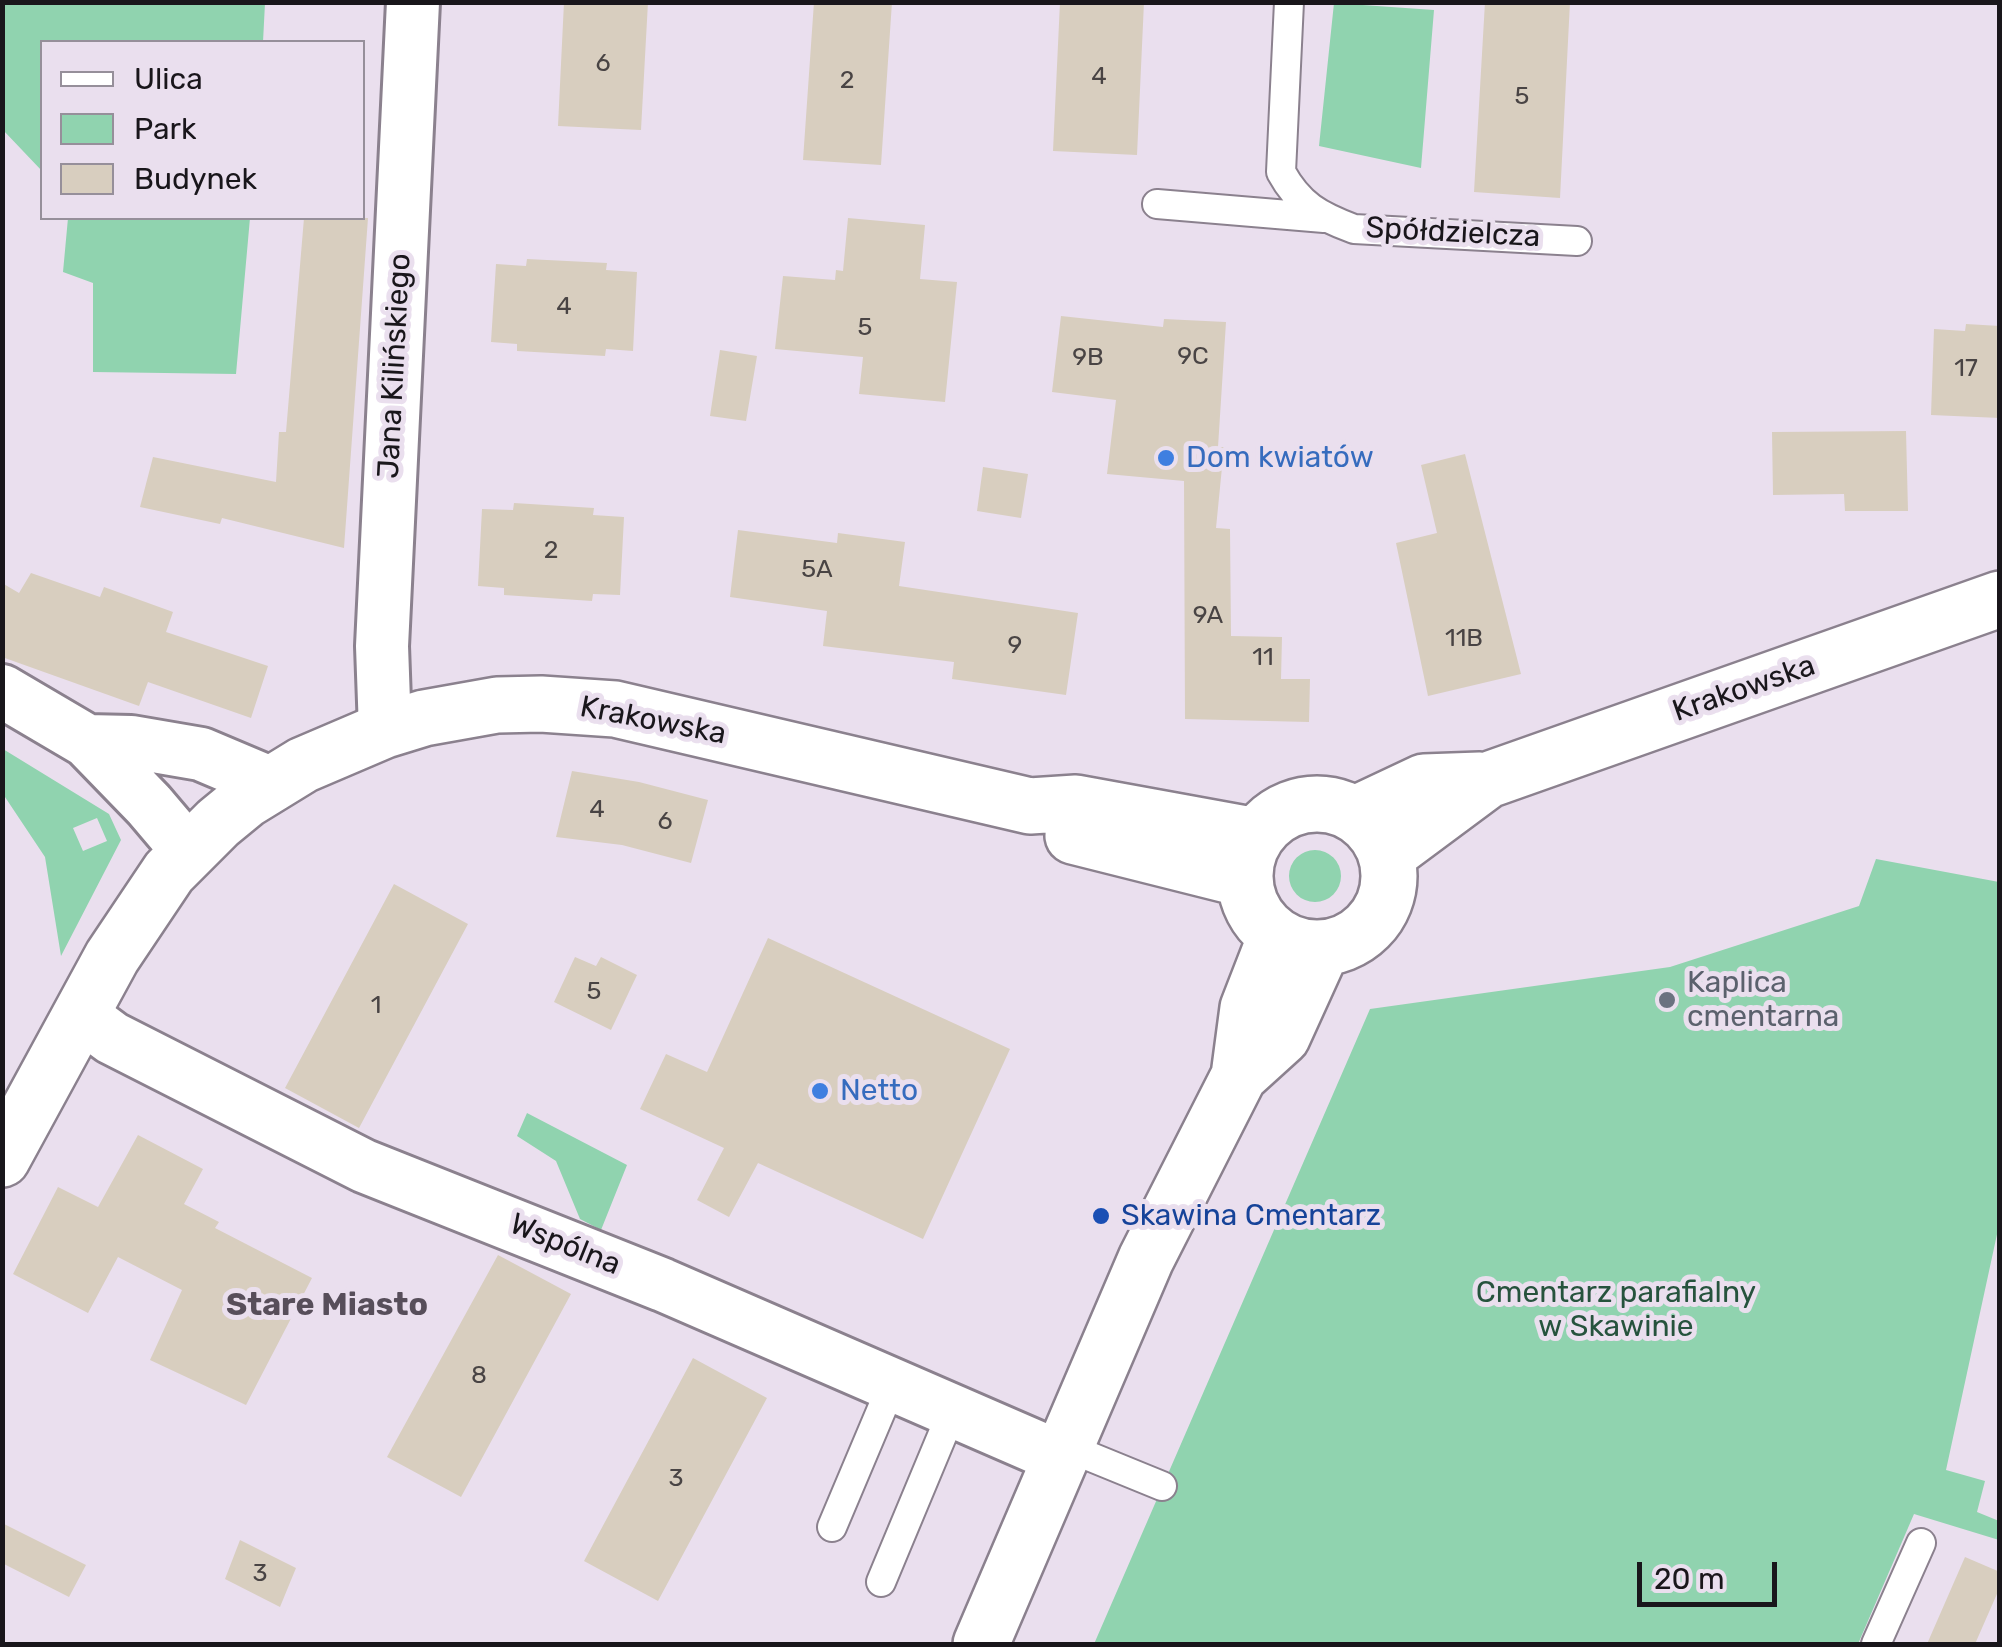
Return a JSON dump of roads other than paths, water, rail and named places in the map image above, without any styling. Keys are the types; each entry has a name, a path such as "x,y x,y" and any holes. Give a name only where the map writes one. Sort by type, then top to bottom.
{"main road":[{"name":"Krakowska","path":"1371,834 1424,782 1488,780 2000,599"},
{"name":"Krakowska","path":"2,1158 138,914 188,851 246,800 272,784 341,747 424,718 497,706 541,704 614,709 1030,806 1076,804 1250,858"},
{"path":"1335,805 1371,834 1391,876 1378,918 1362,934 1344,944 1299,942 1260,920 1248,901 1250,858 1272,820 1291,808 1335,805"},
{"path":"980,1644 1146,1259 1239,1076 1282,1037 1299,942"}],"street":[{"name":"Jana Kilińskiego","path":"385,730 382,646 413,2"},
{"path":"2,691 88,742 149,804 188,851"},
{"path":"88,742 131,742 202,754 272,784"},
{"name":"Wspólna","path":"80,1015 112,1038 364,1166 575,1249 952,1412 1062,1451"}],"lane":[{"name":"Spółdzielcza","path":"1289,2 1280,172 1293,194 1324,218 1354,229 1577,241"},
{"path":"1157,204 1324,218"},
{"path":"832,1527 892,1385"},
{"path":"880,1582 952,1412"},
{"path":"1062,1451 1162,1486"},
{"path":"1876,1644 1921,1542"}],"place":[{"name":"Dom kwiatów","path":"1166,458"},
{"name":"Kaplica cmentarna","path":"1667,1000"},
{"name":"Netto","path":"820,1091"},
{"name":"Skawina Cmentarz","path":"1101,1216"}],"district":[{"name":"Stare Miasto","path":"327,1306"}],"park label":[{"name":"Cmentarz parafialny w Skawinie","path":"1616,1310"}]}
